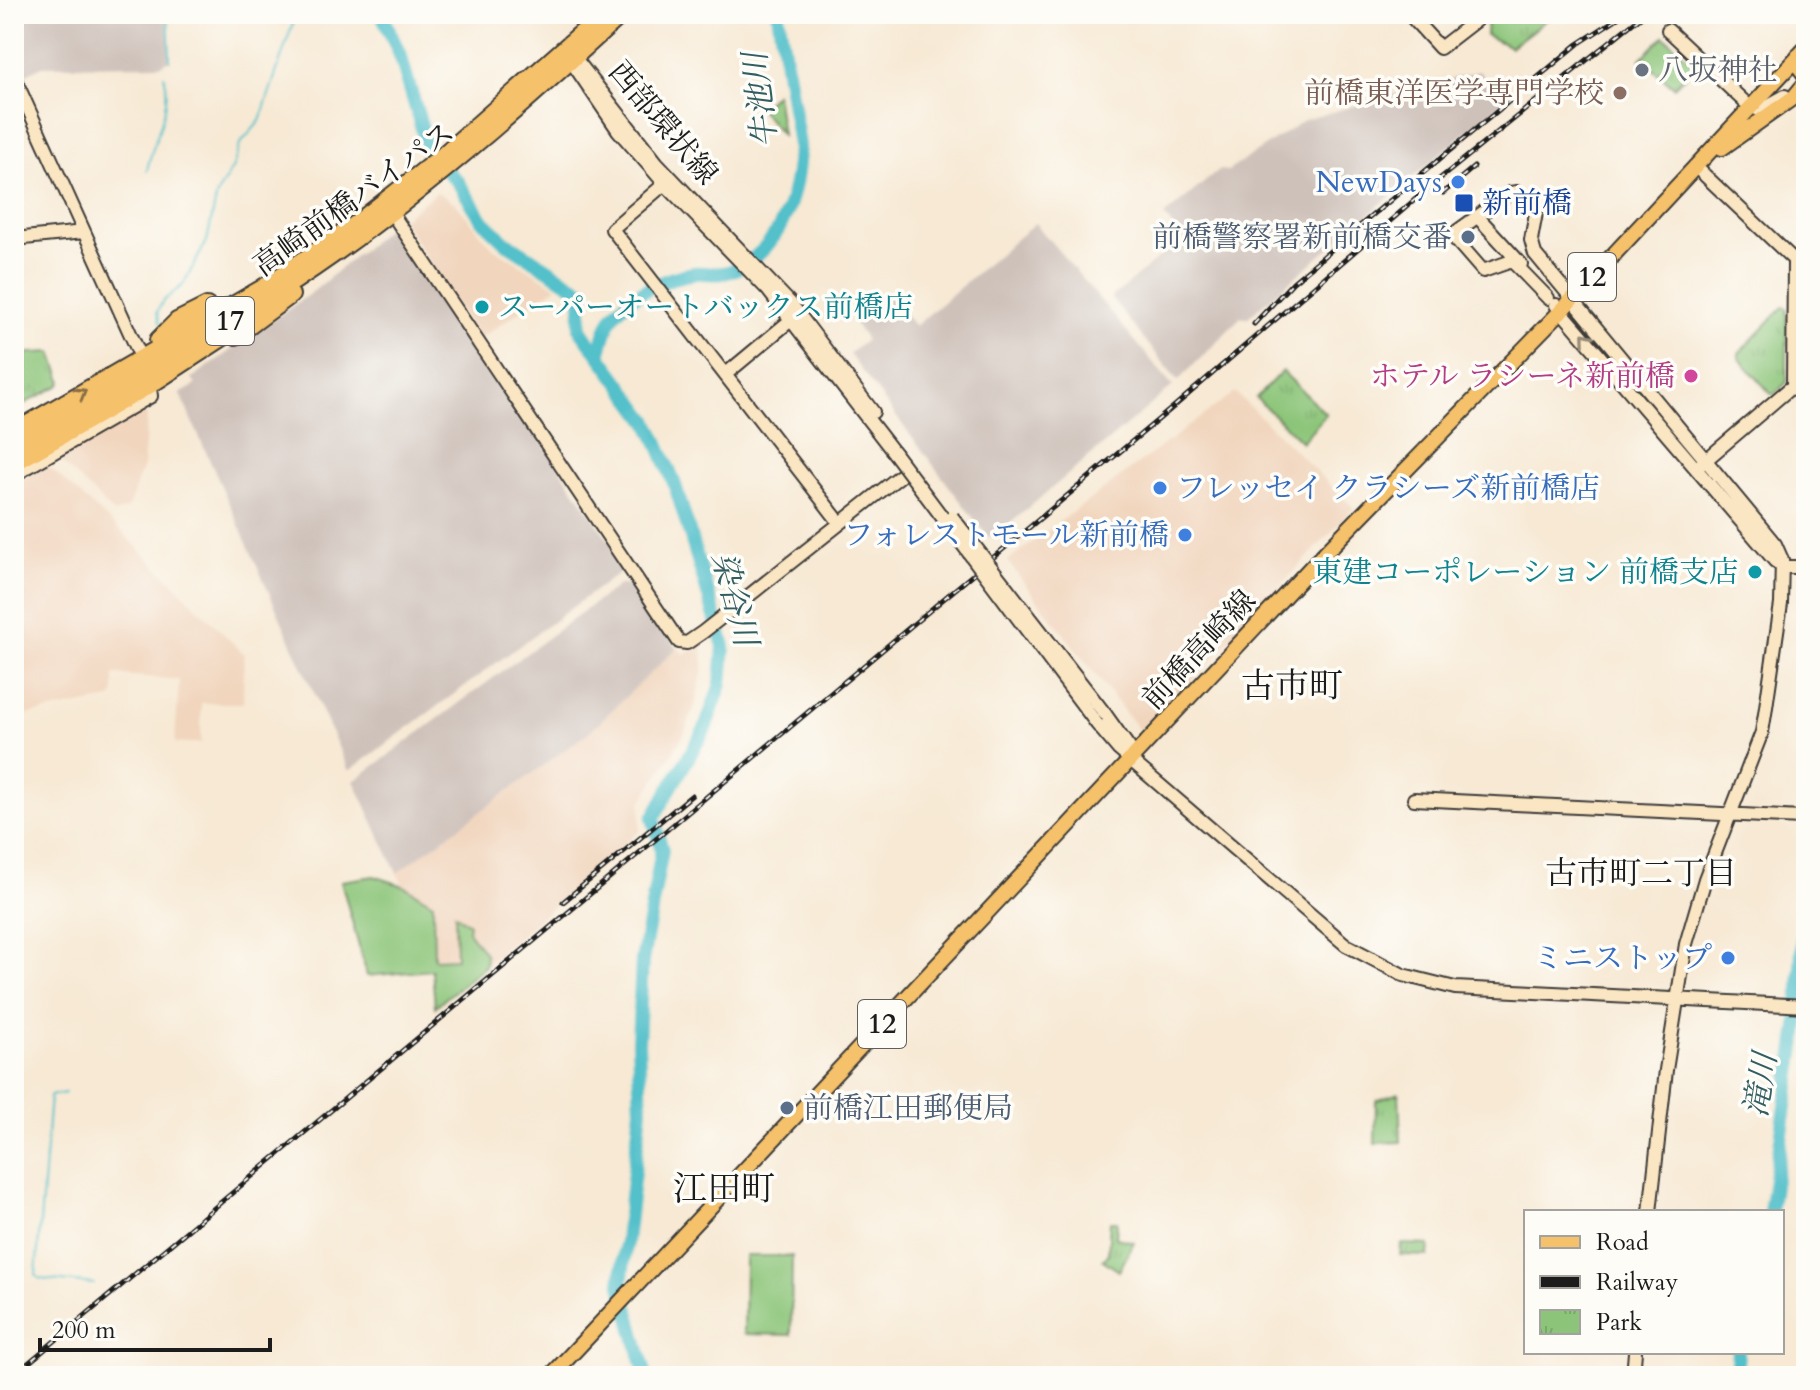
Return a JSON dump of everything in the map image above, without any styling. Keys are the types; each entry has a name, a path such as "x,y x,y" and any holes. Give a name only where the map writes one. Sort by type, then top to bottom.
{"highway":[{"name":"高崎前橋バイパス","path":"570,56 603,14"},
{"name":"高崎前橋バイパス","path":"14,448 271,304 293,282 391,212 446,160 622,14"},
{"name":"高崎前橋バイパス","path":"14,432 37,419 148,372 261,289 432,172"},
{"path":"14,463 148,372 310,281 339,251"},
{"path":"14,423 37,419"}],"main road":[{"name":"前橋高崎線","path":"551,1376 1320,558 1561,311 1802,52"},
{"path":"1698,163 1794,97 1805,82 1799,67 1802,52"}],"street":[{"path":"1409,14 1442,48 1484,14"},
{"path":"1668,30 1750,107 1764,109 1805,82"},
{"name":"西部環状線","path":"570,56 668,181 742,255 796,317"},
{"path":"14,77 20,108 84,232 148,372 49,456 14,475"},
{"path":"1698,163 1800,260 1800,387 1701,464"},
{"path":"668,181 612,229 840,523"},
{"path":"1650,1210 1676,998 1694,918 1728,815 1762,732 1778,628 1782,567 1775,544 1701,464 1561,311 1512,261 1503,261 1490,271 1480,268 1455,236 1458,229 1510,193 1519,193 1535,211 1531,240 1535,254 1701,464"},
{"path":"391,212 679,642 687,643 703,632 900,476"},
{"path":"1477,216 1548,298"},
{"path":"14,239 84,232"},
{"path":"726,374 796,317 1132,759 1346,945 1391,970 1455,988 1806,1006"},
{"path":"1782,567 1806,567"},
{"path":"1414,799 1802,818"},
{"path":"1633,1376 1635,1354"}],"shaded area":[{"path":"14,14 167,14 169,60 161,65 42,66 21,77 14,63"},
{"path":"1479,71 1504,100 1247,318 1241,317 1178,381 1111,298 1182,238 1164,216 1219,170 1228,171 1304,120"},
{"path":"437,192 455,203 493,248 557,287 479,339 402,219"},
{"path":"1035,223 1173,386 994,537 987,536 849,354 866,340 855,324 888,295 915,326"},
{"path":"393,224 627,567 349,771 180,394 196,385 192,378 315,290"},
{"name":"フォレストモール新前橋","path":"1235,392 1354,508 1146,729 1138,729 1007,561"},
{"path":"142,410 147,416 143,466 128,508 114,513 57,458"},
{"path":"47,465 128,538 244,654 243,703 201,703 201,743 175,743 179,680 114,674 114,695 110,699 14,717 14,484"},
{"path":"619,585 636,585 677,648 589,732 397,873 354,781"},
{"path":"702,641 703,668 695,705 683,736 641,802 640,831 485,966 486,955 456,915 457,958 433,959 435,907 404,886 397,873 589,732 677,648 684,654"}],"green space":[{"path":"1493,14 1552,16 1510,47 1486,35 1487,19"},
{"path":"1664,36 1692,62 1692,69 1674,87 1641,59"},
{"path":"776,93 782,135 760,109"},
{"path":"1783,307 1787,308 1787,382 1771,394 1739,358 1739,353"},
{"path":"52,352 62,381 60,385 14,409 14,354"},
{"path":"1282,371 1326,414 1302,442 1256,398"},
{"path":"374,876 404,886 433,903 434,959 456,958 455,914 469,924 468,931 486,955 485,966 435,1007 432,970 367,976 341,881"},
{"path":"1399,1093 1401,1142 1375,1143 1376,1101"},
{"path":"1110,1221 1117,1221 1116,1238 1134,1242 1119,1271 1103,1260 1108,1255"},
{"path":"1401,1244 1429,1245 1428,1256 1400,1255"},
{"path":"745,1256 792,1256 791,1335 744,1334"}],"waterway":[{"path":"168,14 170,60"},
{"path":"160,323 157,312 163,301 183,285 207,241 217,194 233,167 240,144 260,121 296,14"},
{"name":"染谷川","path":"382,14 400,55 429,152 458,182 483,221 505,242 582,291 580,329 647,420 657,441 675,485 724,646 721,684 705,729 653,818 662,850 642,961 638,1043 641,1110 621,1285 646,1376"},
{"name":"牛池川","path":"599,354 617,311 636,295 672,279 694,273 718,274 749,262 763,250 784,219 795,183 799,145 778,14"},
{"path":"147,171 164,111 164,75"},
{"name":"滝川","path":"1770,1210 1798,1027 1806,870"},
{"path":"65,1093 50,1096 36,1275 40,1279 94,1284"},
{"name":"滝川","path":"1736,1376 1738,1354"}],"railway":[{"path":"1254,324 1293,282 1424,172 1578,44 1624,14"},
{"path":"14,1375 1177,404 1432,185 1644,14"},
{"path":"1443,193 1474,167"},
{"path":"563,902 692,795"}],"place":[{"name":"八坂神社","path":"1642,70"},
{"name":"前橋東洋医学専門学校","path":"1620,93"},
{"name":"NewDays","path":"1458,182"},
{"name":"新前橋","path":"1464,203"},
{"name":"前橋警察署新前橋交番","path":"1468,237"},
{"name":"スーパーオートバックス前橋店","path":"482,307"},
{"name":"ホテル ラシーネ新前橋","path":"1691,376"},
{"name":"フレッセイ クラシーズ新前橋店","path":"1160,488"},
{"name":"フォレストモール新前橋","path":"1185,535"},
{"name":"東建コーポレーション 前橋支店","path":"1755,572"},
{"name":"ミニストップ","path":"1728,958"},
{"name":"前橋江田郵便局","path":"787,1108"}],"district":[{"name":"古市町","path":"1292,686"},
{"name":"古市町二丁目","path":"1641,874"},
{"name":"江田町","path":"724,1189"}]}
